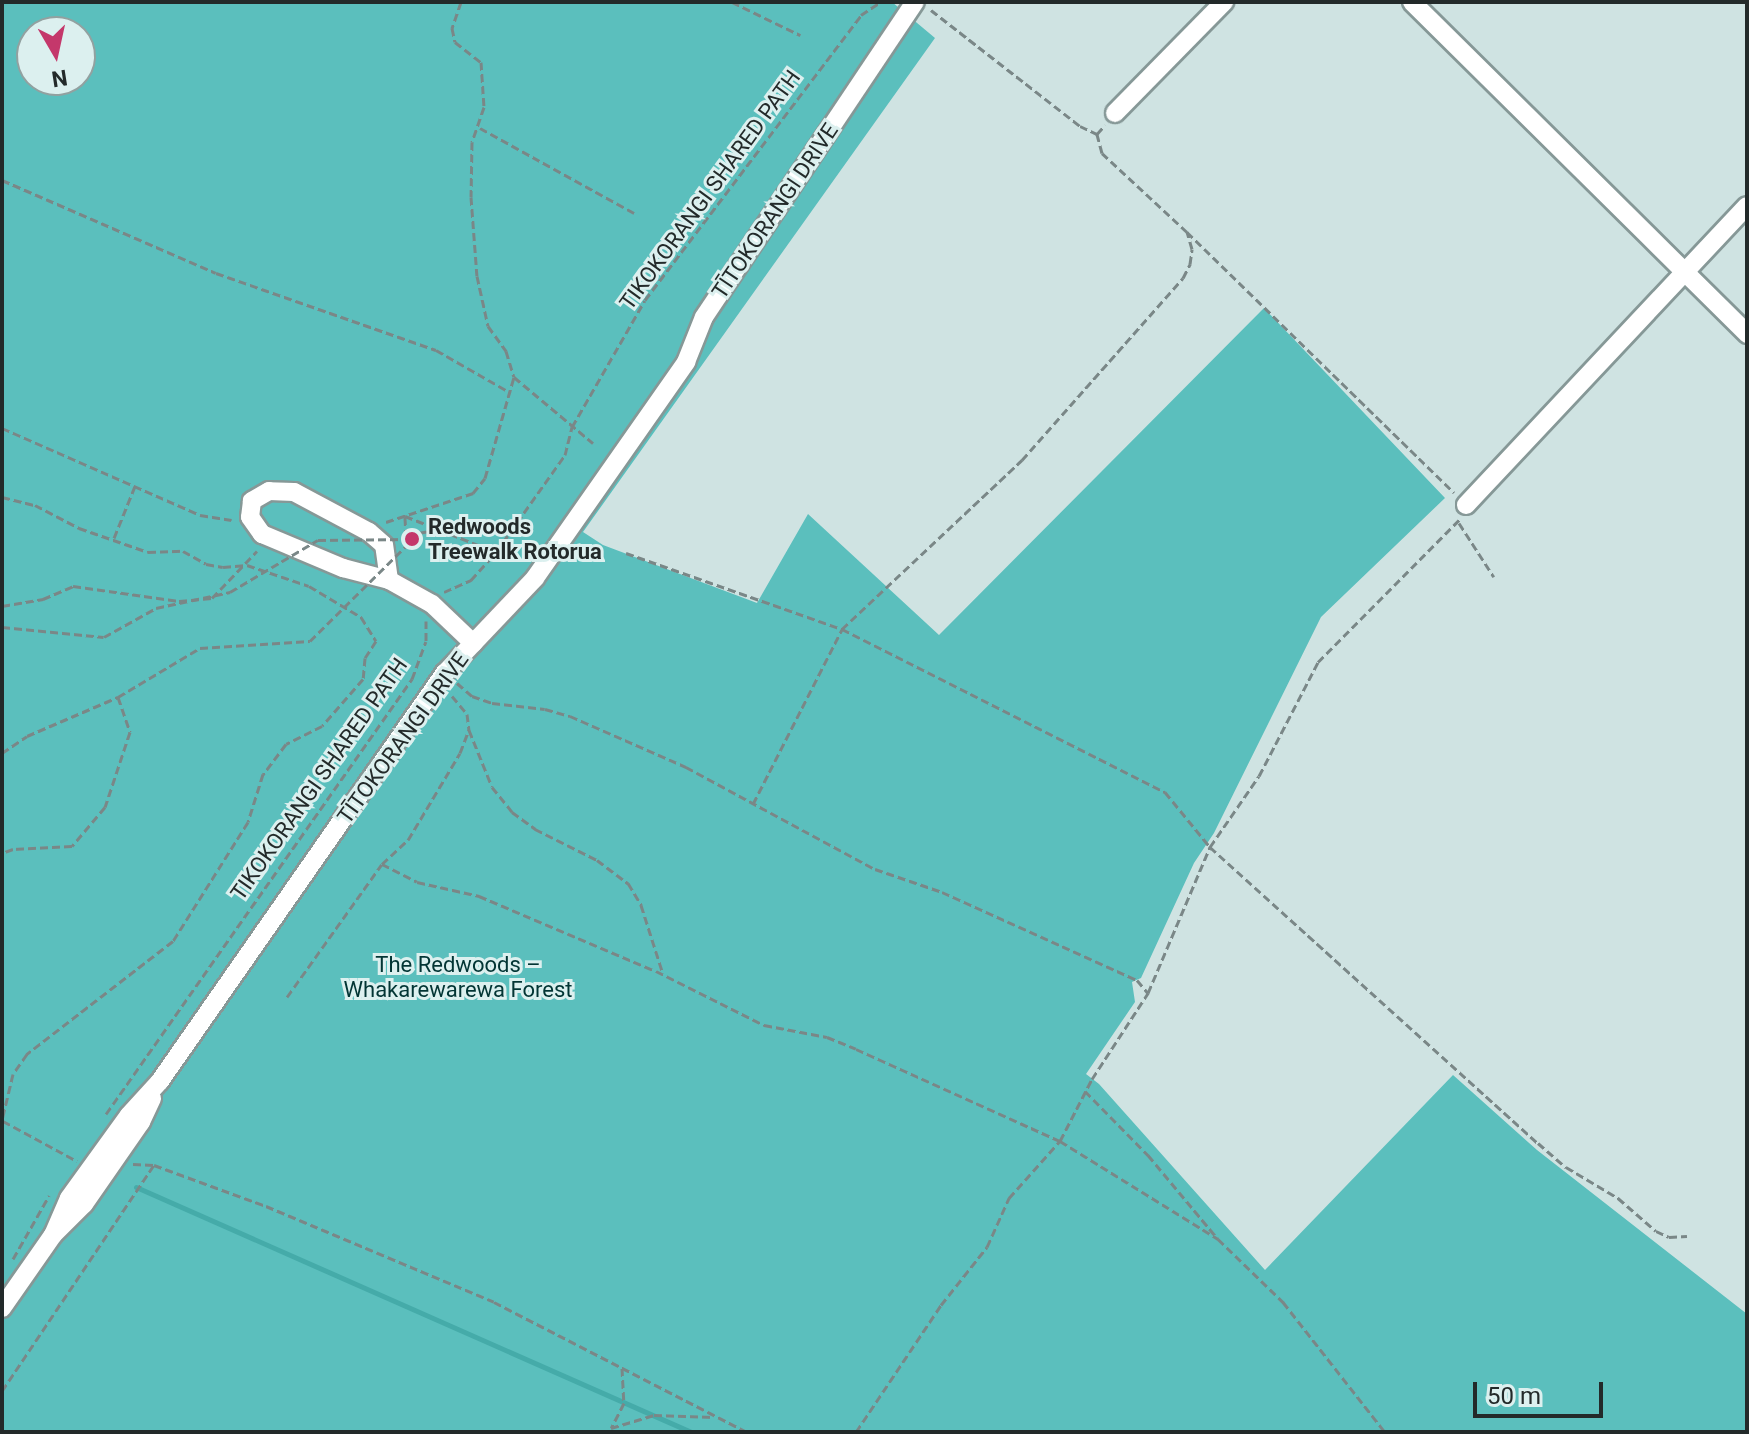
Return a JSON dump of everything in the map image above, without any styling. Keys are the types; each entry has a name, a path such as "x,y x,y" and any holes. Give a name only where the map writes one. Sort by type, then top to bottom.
{"street":[{"path":"1115,113 1224,2"},
{"path":"1412,2 1747,334"},
{"name":"TĪTOKORANGI DRIVE","path":"53,1235 83,1164 160,1081 441,678 535,578 686,362 704,317 922,5"},
{"path":"1462,513 1747,206"},
{"path":"389,580 384,545 378,537 294,492 269,491 255,497 250,507 252,522 267,536 343,568 389,580 432,604 473,643"},
{"name":"TĪTOKORANGI DRIVE","path":"2,1308 53,1235 84,1204 141,1122 160,1081"}],"path":[{"path":"377,521 405,516 473,493 485,478 514,377 506,351 488,326 477,276 471,156 472,142 484,107 481,62 455,42 452,28 461,2"},
{"path":"732,2 800,35"},
{"name":"TIKOKORANGI SHARED PATH","path":"105,1114 416,670 426,641 426,619 432,604 453,587 471,580 496,552 565,455 572,427 645,300 861,15 880,2"},
{"path":"922,5 1080,126 1097,134 1102,153 1187,232 1462,513 1494,577"},
{"path":"479,128 634,213"},
{"path":"2,180 216,273 436,350 511,393"},
{"path":"753,804 842,629 1022,460 1183,278 1190,264 1192,249 1187,232"},
{"path":"514,377 555,408 572,427 593,443"},
{"path":"2,428 200,515 252,522"},
{"path":"113,540 135,486"},
{"path":"2,497 35,505 79,528 148,552 183,551 206,564 247,565 309,586 361,617 376,641 365,658 363,679 322,726 286,744 263,774 248,822 173,941 27,1054 13,1074 2,1120 83,1164"},
{"path":"856,1432 941,1305 987,1247 1009,1198 1060,1141 1085,1091 1148,993 1210,847 1259,776 1318,662 1462,513"},
{"path":"405,516 408,545 418,545 419,535 411,533 413,539"},
{"path":"405,516 496,552"},
{"path":"406,536 437,529"},
{"path":"2,606 43,599 73,586 179,601 212,598 247,565 267,536"},
{"path":"2,627 104,637 156,608 230,592 318,540 413,539"},
{"path":"2,753 27,736 118,697 200,648 310,641 413,539"},
{"path":"626,553 842,629 1165,792 1210,847 1554,1157 1618,1198 1656,1231 1669,1237 1687,1236"},
{"path":"416,670 441,678 472,696 492,703 545,709 570,716 686,767 875,869 942,892 1137,980 1148,993"},
{"path":"441,678 467,714 469,730 492,787 512,812 535,829 597,860 628,883 641,905 663,974"},
{"path":"2,853 13,849 72,846 105,807 130,732 118,697"},
{"path":"287,997 382,864 408,840 460,753 469,730"},
{"path":"382,864 417,882 479,896 663,974 764,1025 827,1037 856,1049 1060,1141 1218,1239"},
{"path":"1085,1091 1148,1155 1218,1239 1283,1302 1385,1432"},
{"path":"81,1150 83,1164"},
{"path":"130,1163 154,1165 266,1206 494,1302 556,1331 747,1432"},
{"path":"67,1170 83,1164"},
{"path":"2,1391 154,1165"},
{"path":"7,1268 51,1193"},
{"path":"610,1430 624,1403 622,1368"},
{"path":"610,1430 654,1415 718,1417"}],"green space":[{"name":"The Redwoods – Whakarewarewa Forest","path":"2,2 892,2 935,38 583,532 603,545 757,603 808,514 939,635 1264,308 1445,498 1321,617 1214,833 1194,863 1141,978 1132,982 1135,1002 1086,1074 1099,1084 1265,1270 1453,1075 1537,1150 1747,1314 1747,1432 2,1432"}],"waterway":[{"path":"136,1187 691,1432"}],"place":[{"name":"Redwoods Treewalk Rotorua","path":"412,539"}]}
